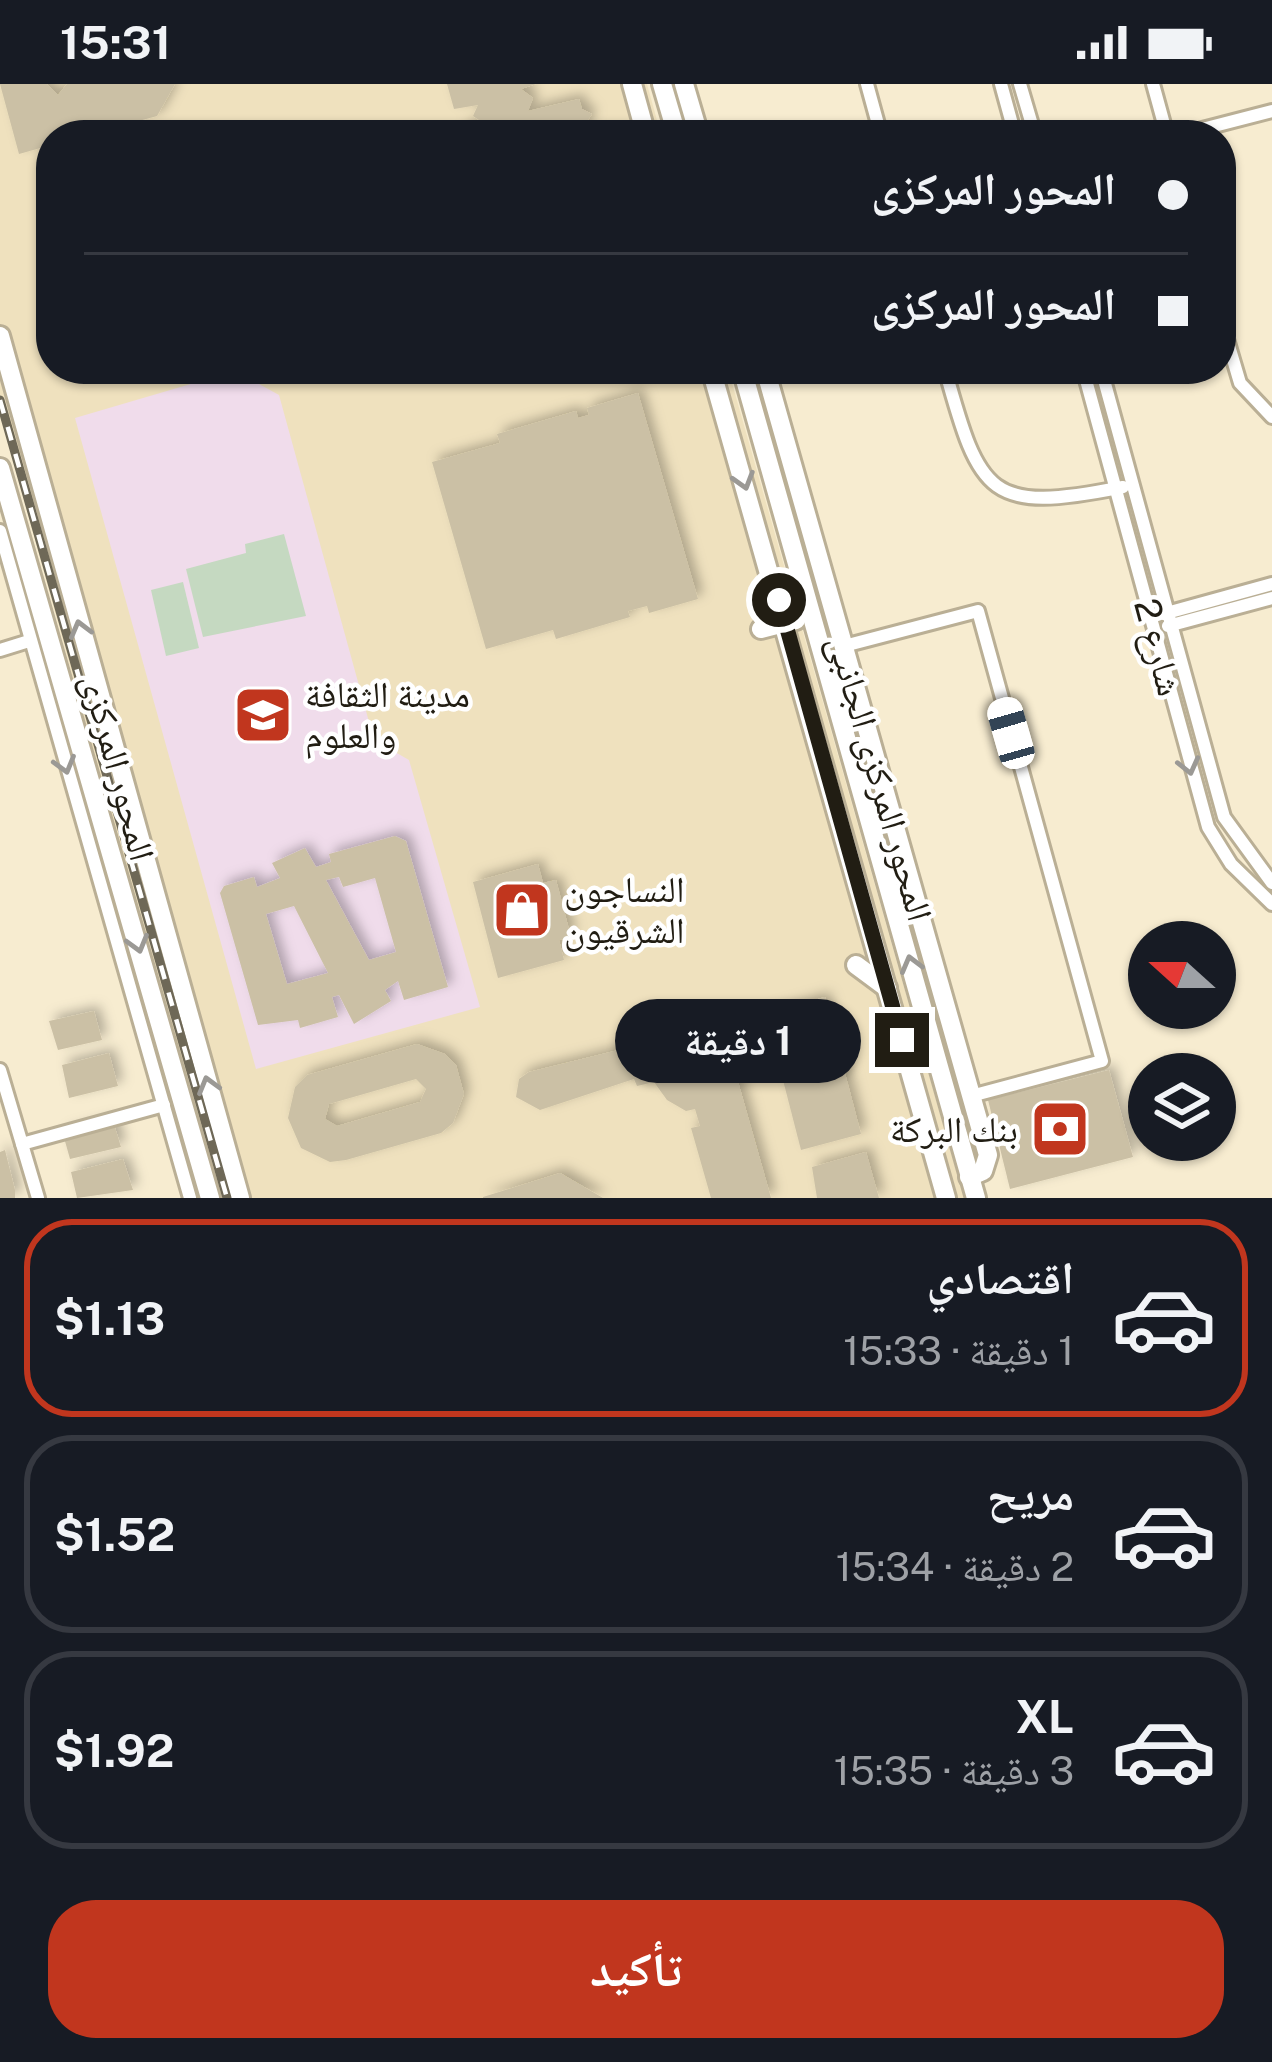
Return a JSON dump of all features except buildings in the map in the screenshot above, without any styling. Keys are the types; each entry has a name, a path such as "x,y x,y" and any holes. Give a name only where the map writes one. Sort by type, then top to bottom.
{"main road":[{"path":"632,84 642,120"},
{"path":"662,84 673,120"},
{"path":"684,84 695,120"},
{"name":"المحور المركزى","path":"0,336 240,1198"},
{"path":"717,384 946,1198"},
{"path":"746,384 976,1198"},
{"name":"المحور المركزى الجانبى","path":"769,384 988,1161 983,1171 969,1177"},
{"name":"المحور المركزى","path":"0,468 114,896 210,1198"},
{"path":"761,629 812,615"},
{"path":"860,775 882,783"},
{"path":"856,965 887,988"}],"street":[{"path":"867,84 877,120"},
{"path":"1001,84 1012,120"},
{"path":"1020,84 1031,120"},
{"path":"1154,84 1163,120"},
{"path":"1236,120 1272,111"},
{"path":"1236,370 1240,383 1272,417"},
{"path":"949,384 967,449 985,479 1015,498 1051,502 1132,485"},
{"name":"شارع 2","path":"1086,384 1208,827 1231,864 1266,900"},
{"name":"شارع 2","path":"1105,384 1224,817 1272,883"},
{"path":"0,531 29,641 114,896 190,1198"},
{"path":"1169,619 1272,584"},
{"path":"1153,623 1272,598"},
{"path":"844,646 978,611 1102,1061 971,1096"},
{"path":"0,650 29,641"},
{"path":"1266,900 1272,883"},
{"path":"0,1070 38,1198"},
{"path":"22,1144 164,1105"}],"shaded area":[{"path":"0,84 647,84 657,120 36,120 36,384 732,384 964,1198 216,1198 0,412"},
{"name":"مدينة الثقافة والعلوم","path":"191,384 259,384 279,395 374,740 409,760 480,1007 256,1069 75,418"}],"green space":[{"path":"284,534 306,616 203,637 186,569 246,553 245,544"},
{"path":"183,582 199,648 166,656 151,590"}],"railway":[{"path":"0,400 227,1198"}],"place":[{"name":"مدينة الثقافة والعلوم","path":"263,715"},
{"name":"النساجون الشرقيون","path":"522,910"},
{"name":"بنك البركة","path":"1060,1129"}],"route":[{"path":"779,600 902,1040"}]}
